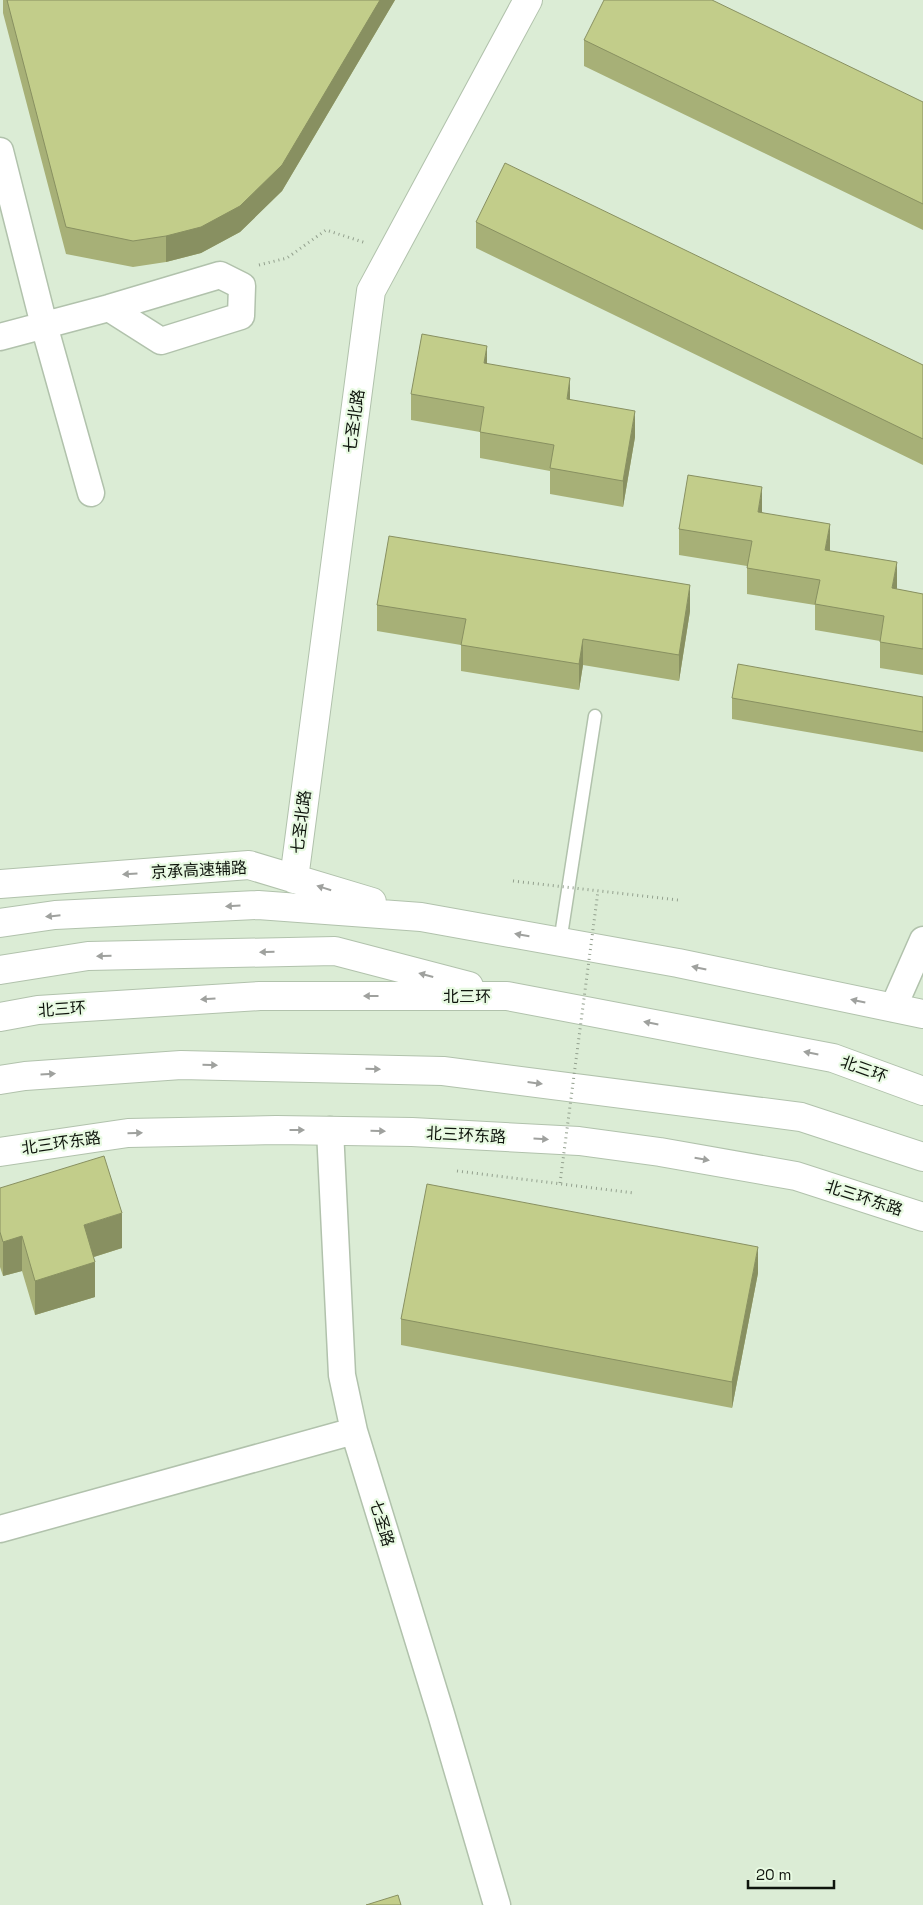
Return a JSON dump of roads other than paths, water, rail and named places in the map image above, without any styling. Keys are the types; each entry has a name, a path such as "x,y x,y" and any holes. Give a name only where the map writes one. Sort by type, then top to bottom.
{"main road":[{"name":"七圣北路","path":"294,879 371,291 528,0"},
{"name":"京承高速辅路","path":"0,884 249,865 421,917"},
{"path":"0,923 55,915 258,905 421,917 678,964 923,1014"},
{"path":"0,970 88,956 335,950 507,996"},
{"name":"北三环","path":"0,1017 38,1010 260,996 507,996 833,1058 923,1091"},
{"path":"0,1080 25,1076 182,1065 442,1071 801,1117 923,1157"},
{"name":"北三环东路","path":"0,1152 128,1133 330,1130 579,1141 660,1152 796,1176 923,1217"}],"street":[{"path":"0,151 44,325 91,493"},
{"path":"0,336 110,308 220,275 242,286 242,316 161,341 110,308"},
{"path":"893,1008 923,940"},
{"name":"七圣路","path":"330,1130 342,1375 354,1431 441,1714 497,1905"},
{"path":"0,1529 354,1431"}],"lane":[{"path":"560,942 595,716"}]}
